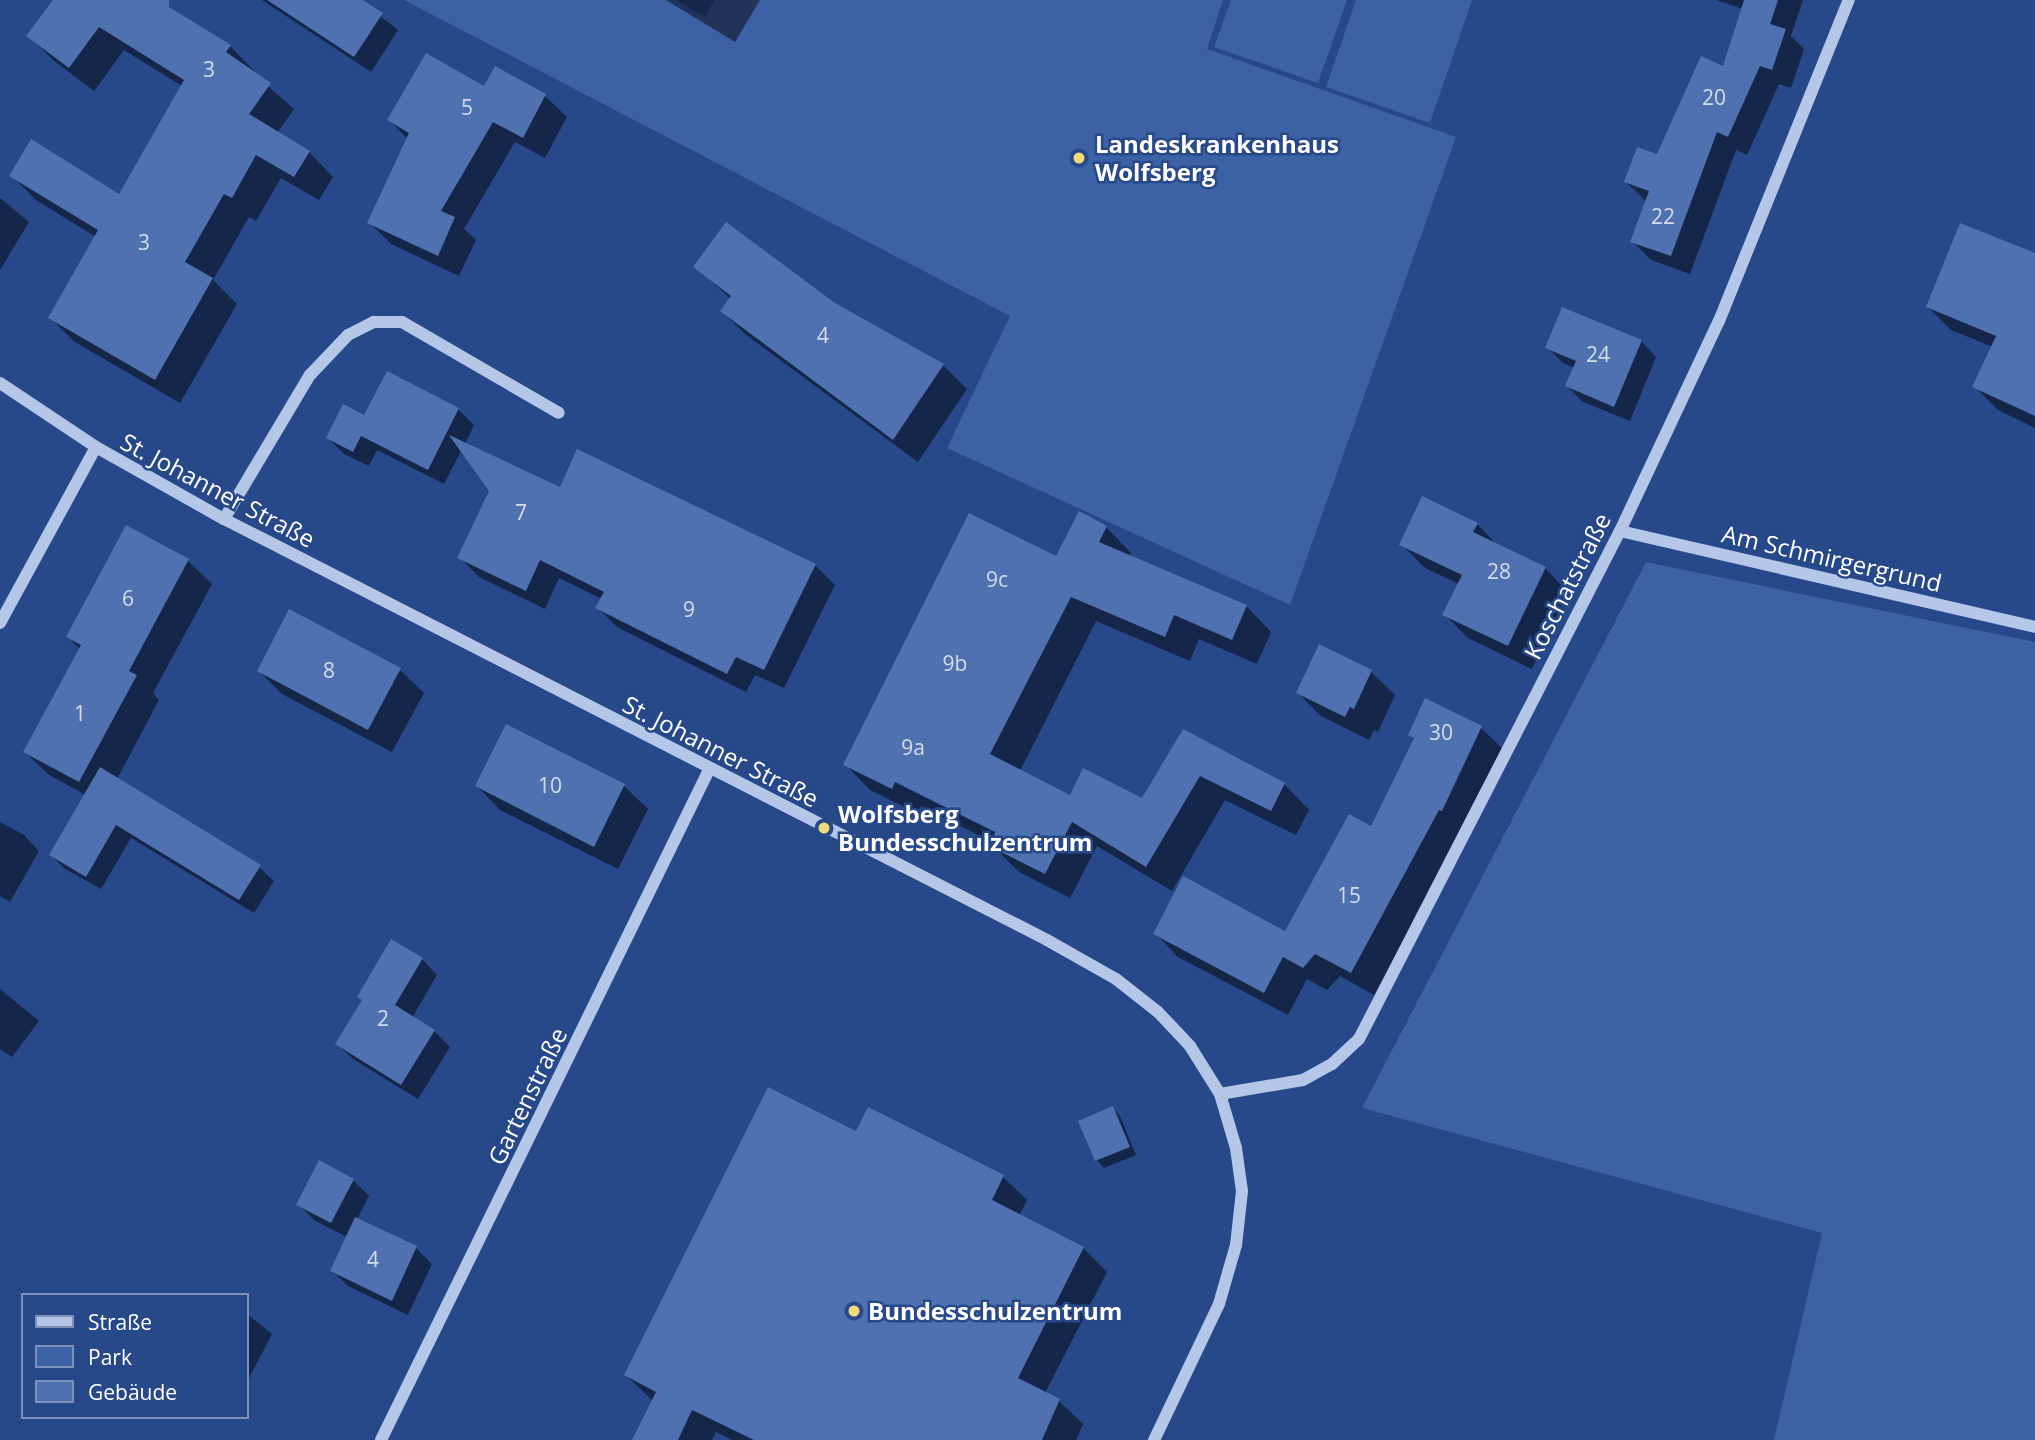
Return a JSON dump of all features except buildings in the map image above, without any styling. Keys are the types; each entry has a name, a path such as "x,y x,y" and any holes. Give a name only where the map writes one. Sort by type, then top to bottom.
{"street":[{"name":"Koschatstraße","path":"1220,1094 1303,1080 1332,1064 1359,1039 1620,531 1719,321 1849,0"},
{"path":"224,519 310,375 348,335 374,322 402,322 559,413"},
{"name":"St. Johanner Straße","path":"0,383 96,447 224,519 709,770 1047,940 1116,979 1158,1012 1182,1038 1220,1094 1237,1148 1242,1191 1236,1245 1219,1304 1154,1440"},
{"path":"0,622 96,447"},
{"name":"Am Schmirgergrund","path":"1620,531 2035,627"},
{"name":"Gartenstraße","path":"382,1440 709,770"}],"green space":[{"name":"Landeskrankenhaus Wolfsberg","path":"404,0 676,0 704,17 715,0 1223,0 1207,49 1456,137 1290,605 947,448 1010,316"},
{"path":"1231,0 1347,0 1318,83 1214,47"},
{"path":"1356,0 1472,0 1430,123 1326,87"},
{"path":"1646,562 2035,642 2035,1440 1774,1440 1822,1233 1362,1108"}],"place":[{"name":"Landeskrankenhaus Wolfsberg","path":"1079,158"},
{"name":"Wolfsberg Bundesschulzentrum","path":"824,828"},
{"name":"Bundesschulzentrum","path":"854,1311"}]}
